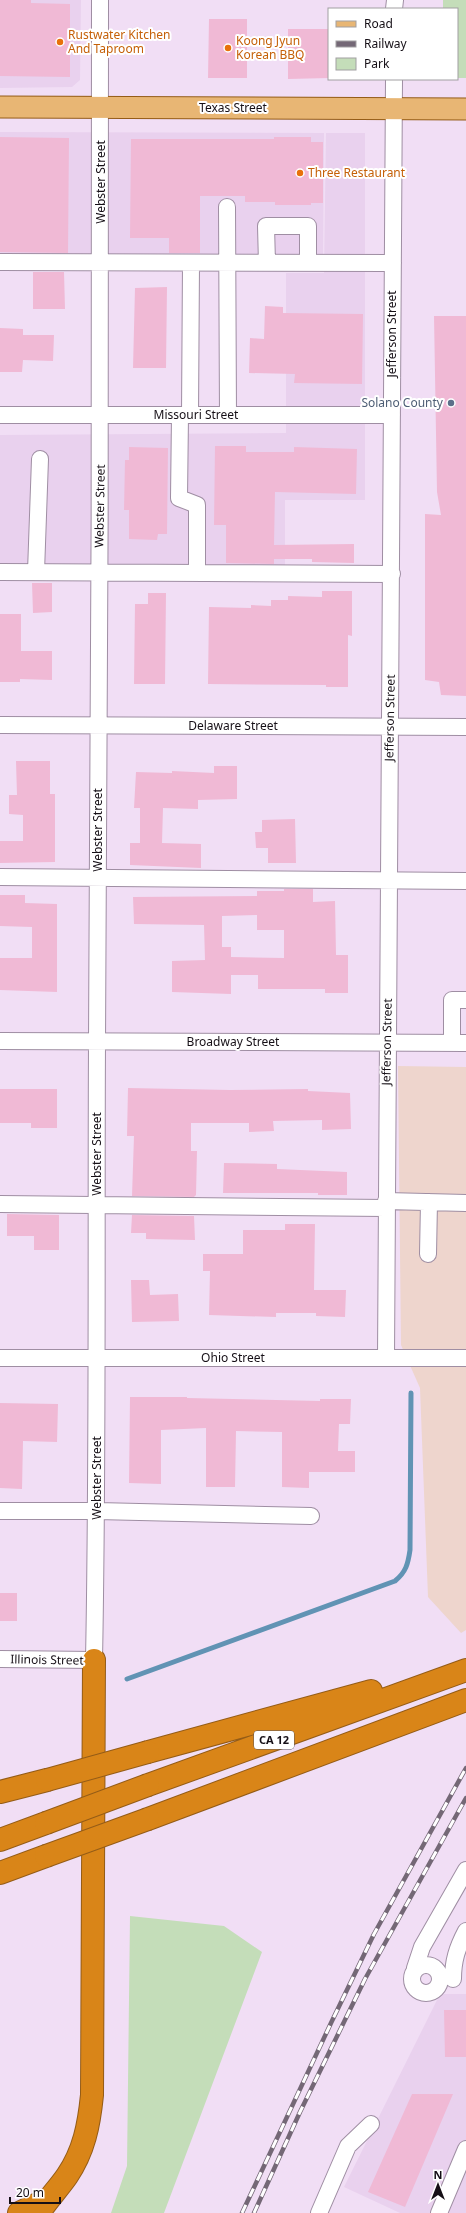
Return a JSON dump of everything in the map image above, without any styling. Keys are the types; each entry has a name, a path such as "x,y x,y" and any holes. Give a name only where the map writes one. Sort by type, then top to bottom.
{"highway":[{"path":"19,2213 43,2206 67,2176 82,2149 89,2127 92,2095 94,1660"},
{"path":"0,1792 344,1699 402,1687 466,1666"},
{"name":"CA 12","path":"0,1840 148,1785 402,1687 466,1670"},
{"name":"CA 12","path":"0,1873 466,1700"}],"main road":[{"name":"Texas Street","path":"0,107 466,109"}],"street":[{"name":"Webster Street","path":"94,1660 97,1511 98,725 101,415 100,0"},
{"name":"Jefferson Street","path":"386,1358 394,80"},
{"path":"227,207 228,415"},
{"path":"267,262 266,226 308,226 308,263"},
{"path":"0,262 393,263"},
{"path":"191,262 185,415 179,498 197,505 197,573"},
{"name":"Missouri Street","path":"0,415 392,415"},
{"path":"36,572 40,459"},
{"path":"0,572 392,574"},
{"name":"Delaware Street","path":"0,725 466,727"},
{"path":"0,877 466,881"},
{"path":"459,1043 452,1000 466,1000"},
{"name":"Broadway Street","path":"0,1041 459,1043"},
{"path":"428,1254 429,1202"},
{"path":"0,1204 466,1203"},
{"name":"Ohio Street","path":"0,1358 466,1358"},
{"path":"0,1510 310,1516"},
{"name":"Illinois Street","path":"0,1659 94,1660"},
{"path":"453,1979 436,1990 426,1994 415,1990 410,1979 422,1947 466,1870"},
{"path":"453,1979 453,1961 458,1946 466,1931"},
{"path":"415,1968 426,1964 436,1968 453,1979"},
{"path":"319,2213 348,2146 371,2124"},
{"path":"438,2213 466,2148"}],"shaded area":[{"path":"0,0 81,0 80,80 72,87 0,88"},
{"path":"0,132 324,133 323,258 0,256"},
{"path":"326,133 365,133 365,500 285,500 285,566 0,564 0,435 286,433 286,273 324,273"},
{"path":"398,1066 466,1067 466,1630 461,1633 428,1597 420,1388 401,1345"},
{"path":"440,1994 466,1994 466,2213 400,2213 344,2187"}],"green space":[{"path":"443,0 466,0 466,78 458,78 458,8 443,8"},
{"path":"130,1916 224,1926 262,1952 164,2213 111,2213 127,2166"}],"building":[{"path":"0,0 31,0 31,3 70,4 70,77 0,76"},
{"name":"Koong Jyun Korean BBQ","path":"209,19 247,19 247,78 208,78"},
{"path":"288,29 328,29 328,78 288,79"},
{"path":"0,137 69,138 68,253 0,252"},
{"path":"274,137 311,137 311,142 323,142 323,203 311,203 311,205 275,205 275,202 245,202 245,196 200,196 200,253 169,253 169,238 130,238 131,139 274,139"},
{"path":"33,272 64,272 65,309 33,309"},
{"path":"167,287 166,368 133,368 135,288"},
{"path":"265,306 283,307 283,313 363,314 362,384 294,383 295,374 249,373 250,338 264,339"},
{"path":"434,316 466,316 466,696 441,695 439,682 425,680 425,514 441,515 437,492"},
{"path":"0,328 23,329 23,335 54,335 53,361 23,360 22,372 0,372"},
{"path":"215,446 246,446 246,452 294,452 294,447 357,449 356,494 275,492 274,545 354,544 354,563 312,562 312,559 274,559 274,564 226,563 226,525 214,525"},
{"path":"129,447 168,448 167,534 158,534 157,540 129,539 129,510 124,510 125,460 129,460"},
{"path":"32,583 52,583 52,612 33,613"},
{"path":"322,591 352,591 352,636 348,635 348,687 326,687 326,685 208,684 209,607 251,608 251,605 271,606 271,600 288,600 288,596 322,597"},
{"path":"148,593 166,593 165,684 134,684 135,604 148,604"},
{"path":"0,614 21,614 21,651 52,651 52,680 20,679 20,682 0,682"},
{"path":"16,761 50,761 50,794 55,794 55,862 0,863 0,841 23,841 23,815 9,814 9,795 17,795"},
{"path":"214,766 237,766 237,799 198,800 198,809 163,808 162,843 201,844 201,868 130,865 130,843 140,843 140,808 134,808 136,772 172,773 172,771 214,773"},
{"path":"295,819 296,863 268,863 268,848 256,848 255,832 262,832 262,820"},
{"path":"284,889 313,889 313,902 335,901 336,955 348,955 348,993 325,993 325,989 258,989 258,975 231,975 231,994 172,992 172,961 205,960 204,925 134,924 133,897 257,896 257,891 284,891","holes":["257,915 257,930 284,930 284,958 231,957 231,947 222,947 222,916"]},
{"path":"0,895 25,895 25,903 57,904 57,992 0,990 0,958 32,958 32,927 0,926"},
{"path":"128,1088 230,1090 308,1089 308,1091 350,1093 351,1129 322,1130 322,1120 273,1121 274,1131 249,1132 249,1123 191,1123 191,1151 197,1151 196,1195 194,1197 132,1196 134,1136 127,1136"},
{"path":"0,1089 57,1089 57,1128 31,1128 31,1123 0,1123"},
{"path":"224,1163 277,1164 277,1169 347,1172 347,1195 318,1195 318,1193 223,1193"},
{"path":"7,1214 59,1215 59,1250 34,1250 34,1236 7,1236"},
{"path":"132,1215 194,1216 195,1240 146,1239 146,1233 131,1233"},
{"path":"285,1224 315,1224 314,1290 346,1290 345,1317 316,1316 316,1313 276,1313 276,1317 209,1315 210,1271 203,1271 203,1254 243,1254 243,1230 285,1230"},
{"path":"131,1280 149,1280 150,1295 178,1294 179,1321 132,1322"},
{"path":"130,1397 320,1401 320,1399 351,1399 350,1424 339,1424 338,1451 355,1451 355,1472 309,1472 309,1488 282,1487 282,1432 236,1431 235,1487 206,1487 206,1428 161,1430 161,1484 129,1483"},
{"path":"0,1403 58,1404 57,1442 23,1441 22,1489 0,1488"},
{"path":"0,1593 17,1593 17,1621 0,1621"},
{"path":"444,2010 466,2010 466,2057 445,2057"},
{"path":"412,2094 453,2094 405,2207 368,2192"}],"waterway":[{"path":"127,1679 395,1581 399,1578 406,1567 410,1550 411,1393"}],"railway":[{"path":"242,2213 374,1934 466,1768"},
{"path":"254,2213 300,2112 365,1979 466,1798"}],"place":[{"name":"Rustwater Kitchen And Taproom","path":"60,42"},
{"name":"Koong Jyun Korean BBQ","path":"228,48"},
{"name":"Three Restaurant","path":"300,173"},
{"name":"Solano County","path":"451,403"}]}
